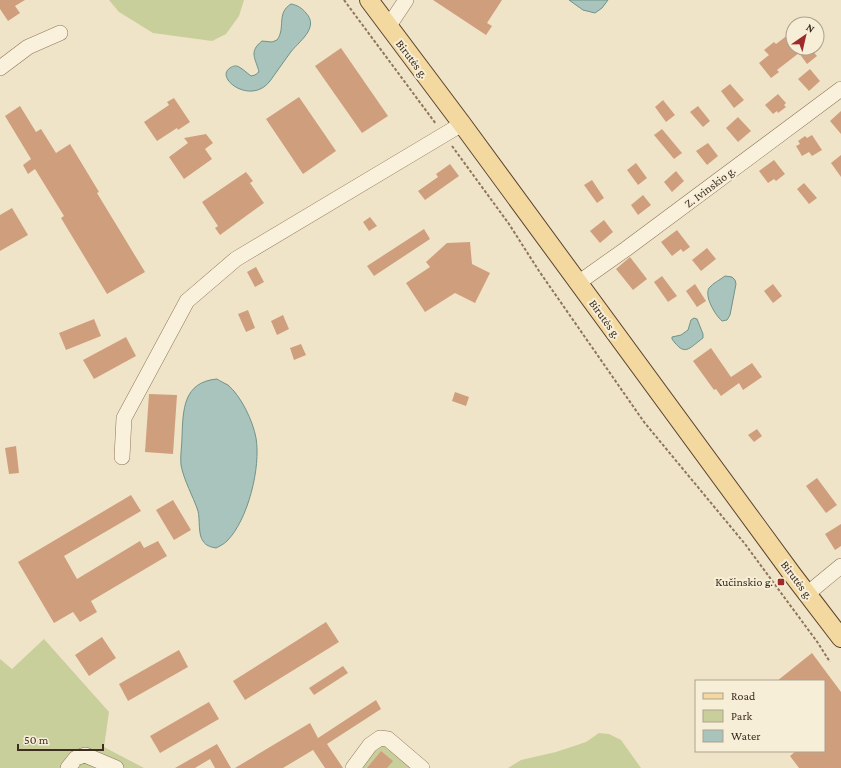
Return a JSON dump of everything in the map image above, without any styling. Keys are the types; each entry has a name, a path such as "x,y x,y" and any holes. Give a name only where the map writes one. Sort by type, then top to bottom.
{"main road":[{"name":"Birutės g.","path":"369,0 841,638"}],"street":[{"path":"388,27 406,0"},
{"path":"0,68 28,47 60,33"},
{"name":"Z. Ivinskio g.","path":"578,283 841,89"},
{"path":"122,457 124,418 186,301 236,259 462,124"},
{"path":"807,594 841,566"},
{"path":"353,768 370,745 380,738 388,739 422,768"},
{"path":"68,768 76,758 85,755 116,768"}],"path":[{"path":"344,0 509,224 539,271 644,422 745,544 818,642 830,662"}],"green space":[{"path":"109,0 244,0 239,16 226,34 212,41 153,33 119,12"},
{"path":"44,639 109,712 104,747 144,768 0,768 0,659 12,669"},
{"path":"385,733 428,768 345,768 361,747"},
{"path":"599,733 609,734 621,740 641,768 508,768 521,760 556,752 586,742"}],"water":[{"path":"569,0 608,0 602,8 595,13 583,10"},
{"path":"291,4 301,8 310,19 311,24 306,34 270,81 262,88 253,91 245,91 237,88 227,78 226,72 233,66 238,66 251,76 259,72 254,56 255,49 262,41 272,42 277,40 281,31 282,16 286,8"},
{"path":"725,276 732,277 736,284 730,315 727,320 722,321 711,305 708,291 711,286"},
{"path":"694,318 697,319 703,334 703,338 690,348 680,348 676,345 672,337 681,335 688,330 691,320"},
{"path":"217,379 228,385 233,390 246,409 256,438 257,463 255,478 247,507 241,520 226,542 216,548 210,547 204,543 201,538 198,511 184,477 181,458 183,417 187,399 197,386 206,381"}],"building":[{"path":"0,0 25,0 15,6 20,13 8,21 0,9"},
{"path":"433,0 502,0 487,23 492,26 486,35"},
{"path":"785,37 785,56 795,56 777,70 779,72 771,78 759,63 769,55 764,50 774,42 776,44"},
{"path":"341,48 388,116 362,133 315,66"},
{"path":"801,56 817,56 807,64"},
{"path":"810,69 820,81 809,91 798,79"},
{"path":"730,84 744,100 734,108 721,91"},
{"path":"778,94 786,103 784,105 786,107 778,113 777,111 773,114 765,105"},
{"path":"299,97 336,151 303,174 266,119"},
{"path":"174,98 190,122 178,130 177,128 157,141 144,122 169,105 167,102"},
{"path":"663,100 675,115 666,122 655,107"},
{"path":"20,106 36,132 41,129 56,153 70,144 99,192 97,193 145,272 107,294 61,218 64,216 35,169 28,174 23,165 31,159 5,116"},
{"path":"698,106 710,121 703,127 690,112"},
{"path":"841,111 841,134 830,121"},
{"path":"738,117 751,131 738,142 726,128"},
{"path":"662,129 682,153 674,159 654,135"},
{"path":"206,134 213,143 205,149 212,159 184,179 169,157 188,143 184,138"},
{"path":"812,135 822,150 812,156 809,152 802,156 796,146 800,144 798,141 805,136 807,138"},
{"path":"708,143 718,156 707,165 696,151"},
{"path":"841,155 841,177 831,163"},
{"path":"774,160 785,174 776,181 774,179 768,183 759,171"},
{"path":"636,163 647,178 638,185 627,170"},
{"path":"450,164 459,176 425,200 418,191 438,177 436,174"},
{"path":"676,171 684,181 672,192 664,182"},
{"path":"246,172 253,181 250,183 264,203 220,235 215,228 218,226 202,202"},
{"path":"592,180 604,198 597,203 584,185"},
{"path":"804,183 817,198 809,204 797,189"},
{"path":"643,195 651,205 638,215 631,205"},
{"path":"12,208 28,235 0,251 0,215"},
{"path":"370,217 377,226 369,231 363,222"},
{"path":"604,220 613,232 600,243 590,231"},
{"path":"424,229 430,239 374,276 367,266"},
{"path":"677,230 690,247 683,252 681,249 672,256 661,242"},
{"path":"470,242 472,264 490,273 475,303 455,293 425,312 406,283 430,267 426,262 447,243"},
{"path":"707,248 716,259 701,271 692,260"},
{"path":"630,257 647,279 633,290 616,269"},
{"path":"256,267 264,282 255,287 247,272"},
{"path":"662,276 677,296 668,302 654,282"},
{"path":"695,284 706,301 697,307 686,291"},
{"path":"773,284 782,296 773,303 764,291"},
{"path":"248,310 255,328 246,332 238,314"},
{"path":"283,315 289,329 277,335 271,321"},
{"path":"94,319 101,336 66,350 59,333"},
{"path":"126,337 136,356 94,379 83,360"},
{"path":"301,344 306,355 294,360 290,348"},
{"path":"711,348 731,377 752,363 762,377 743,390 739,383 721,396 716,389 714,390 693,361"},
{"path":"455,392 469,397 466,406 452,401"},
{"path":"149,394 177,395 173,454 145,452"},
{"path":"757,429 762,436 754,442 748,435"},
{"path":"16,446 19,473 9,474 5,448"},
{"path":"817,478 837,505 826,513 806,486"},
{"path":"131,495 141,511 64,556 77,579 140,541 144,548 158,541 167,556 91,601 97,612 80,622 73,612 54,623 18,562"},
{"path":"173,500 191,530 174,540 156,510"},
{"path":"841,524 841,546 835,550 825,534"},
{"path":"326,622 339,642 245,700 233,681"},
{"path":"102,637 116,658 89,676 75,655"},
{"path":"179,650 188,667 128,701 119,684"},
{"path":"812,653 841,692 841,768 799,768 790,756 795,752 825,752 825,680 778,680"},
{"path":"343,666 348,673 314,695 309,688"},
{"path":"376,700 381,709 327,744 343,768 325,768 313,750 283,768 235,768 310,723 318,738"},
{"path":"209,702 219,719 160,753 150,736"},
{"path":"217,744 231,768 215,768 210,759 195,768 175,768"},
{"path":"381,751 393,761 387,768 367,768"}],"place":[{"name":"Kučinskio g.","path":"781,582"}]}
